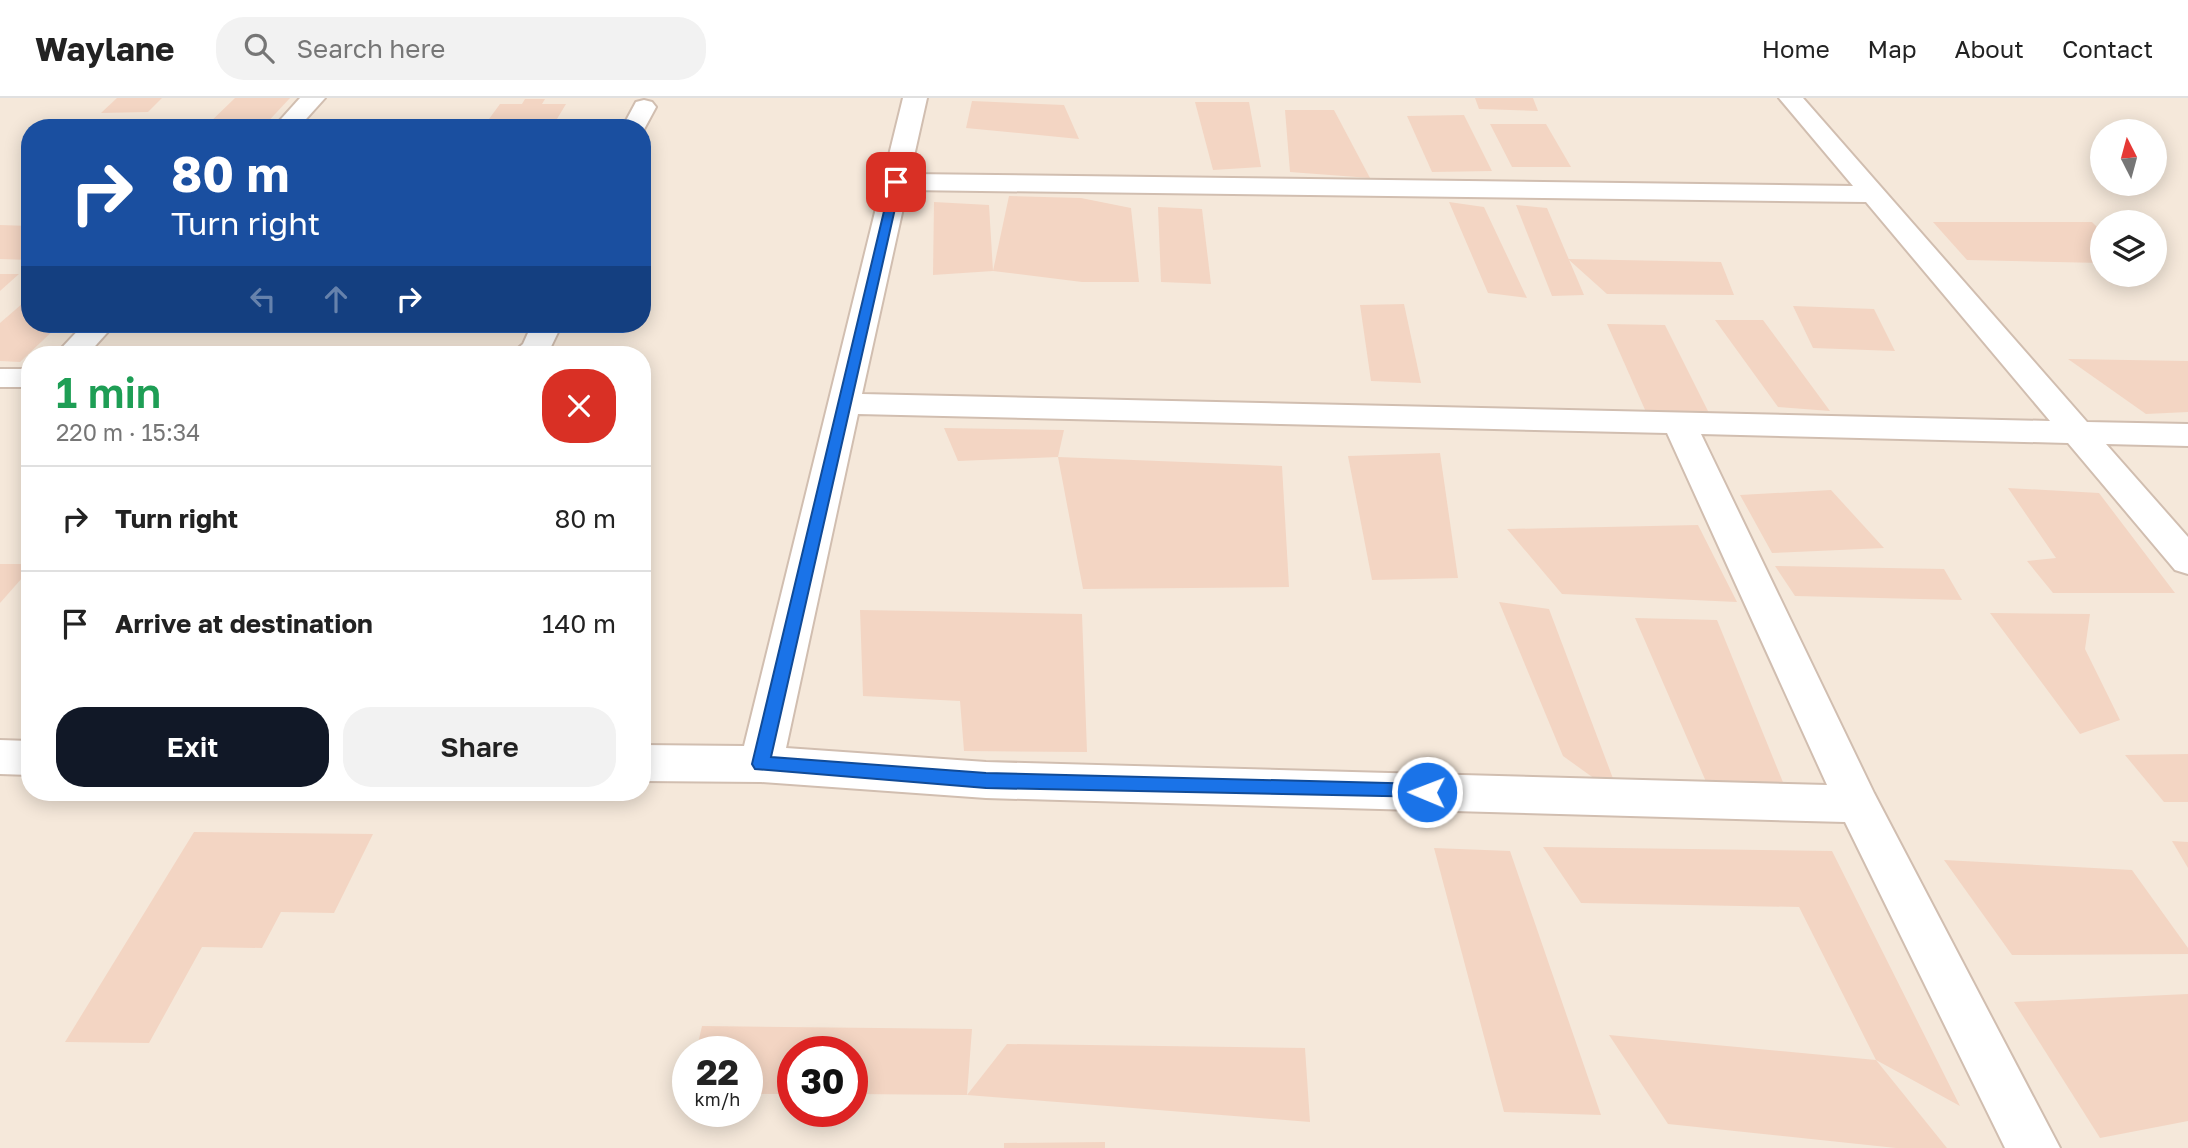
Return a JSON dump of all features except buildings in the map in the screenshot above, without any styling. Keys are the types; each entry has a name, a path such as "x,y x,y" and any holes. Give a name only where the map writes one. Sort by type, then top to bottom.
{"street":[{"path":"293,119 313,98"},
{"path":"761,764 915,98"},
{"path":"1791,98 2188,561"},
{"path":"896,182 1874,194"},
{"path":"79,346 91,333"},
{"path":"0,378 21,378"},
{"path":"845,404 2188,435"},
{"path":"1679,423 1858,804 2033,1148"},
{"path":"0,757 21,758"},
{"path":"651,763 761,764 986,780 1858,804"}],"shaded area":[{"path":"0,98 2188,98 2188,1148 0,1148"}],"route":[{"path":"896,182 761,764 986,780 1427,792"}]}
